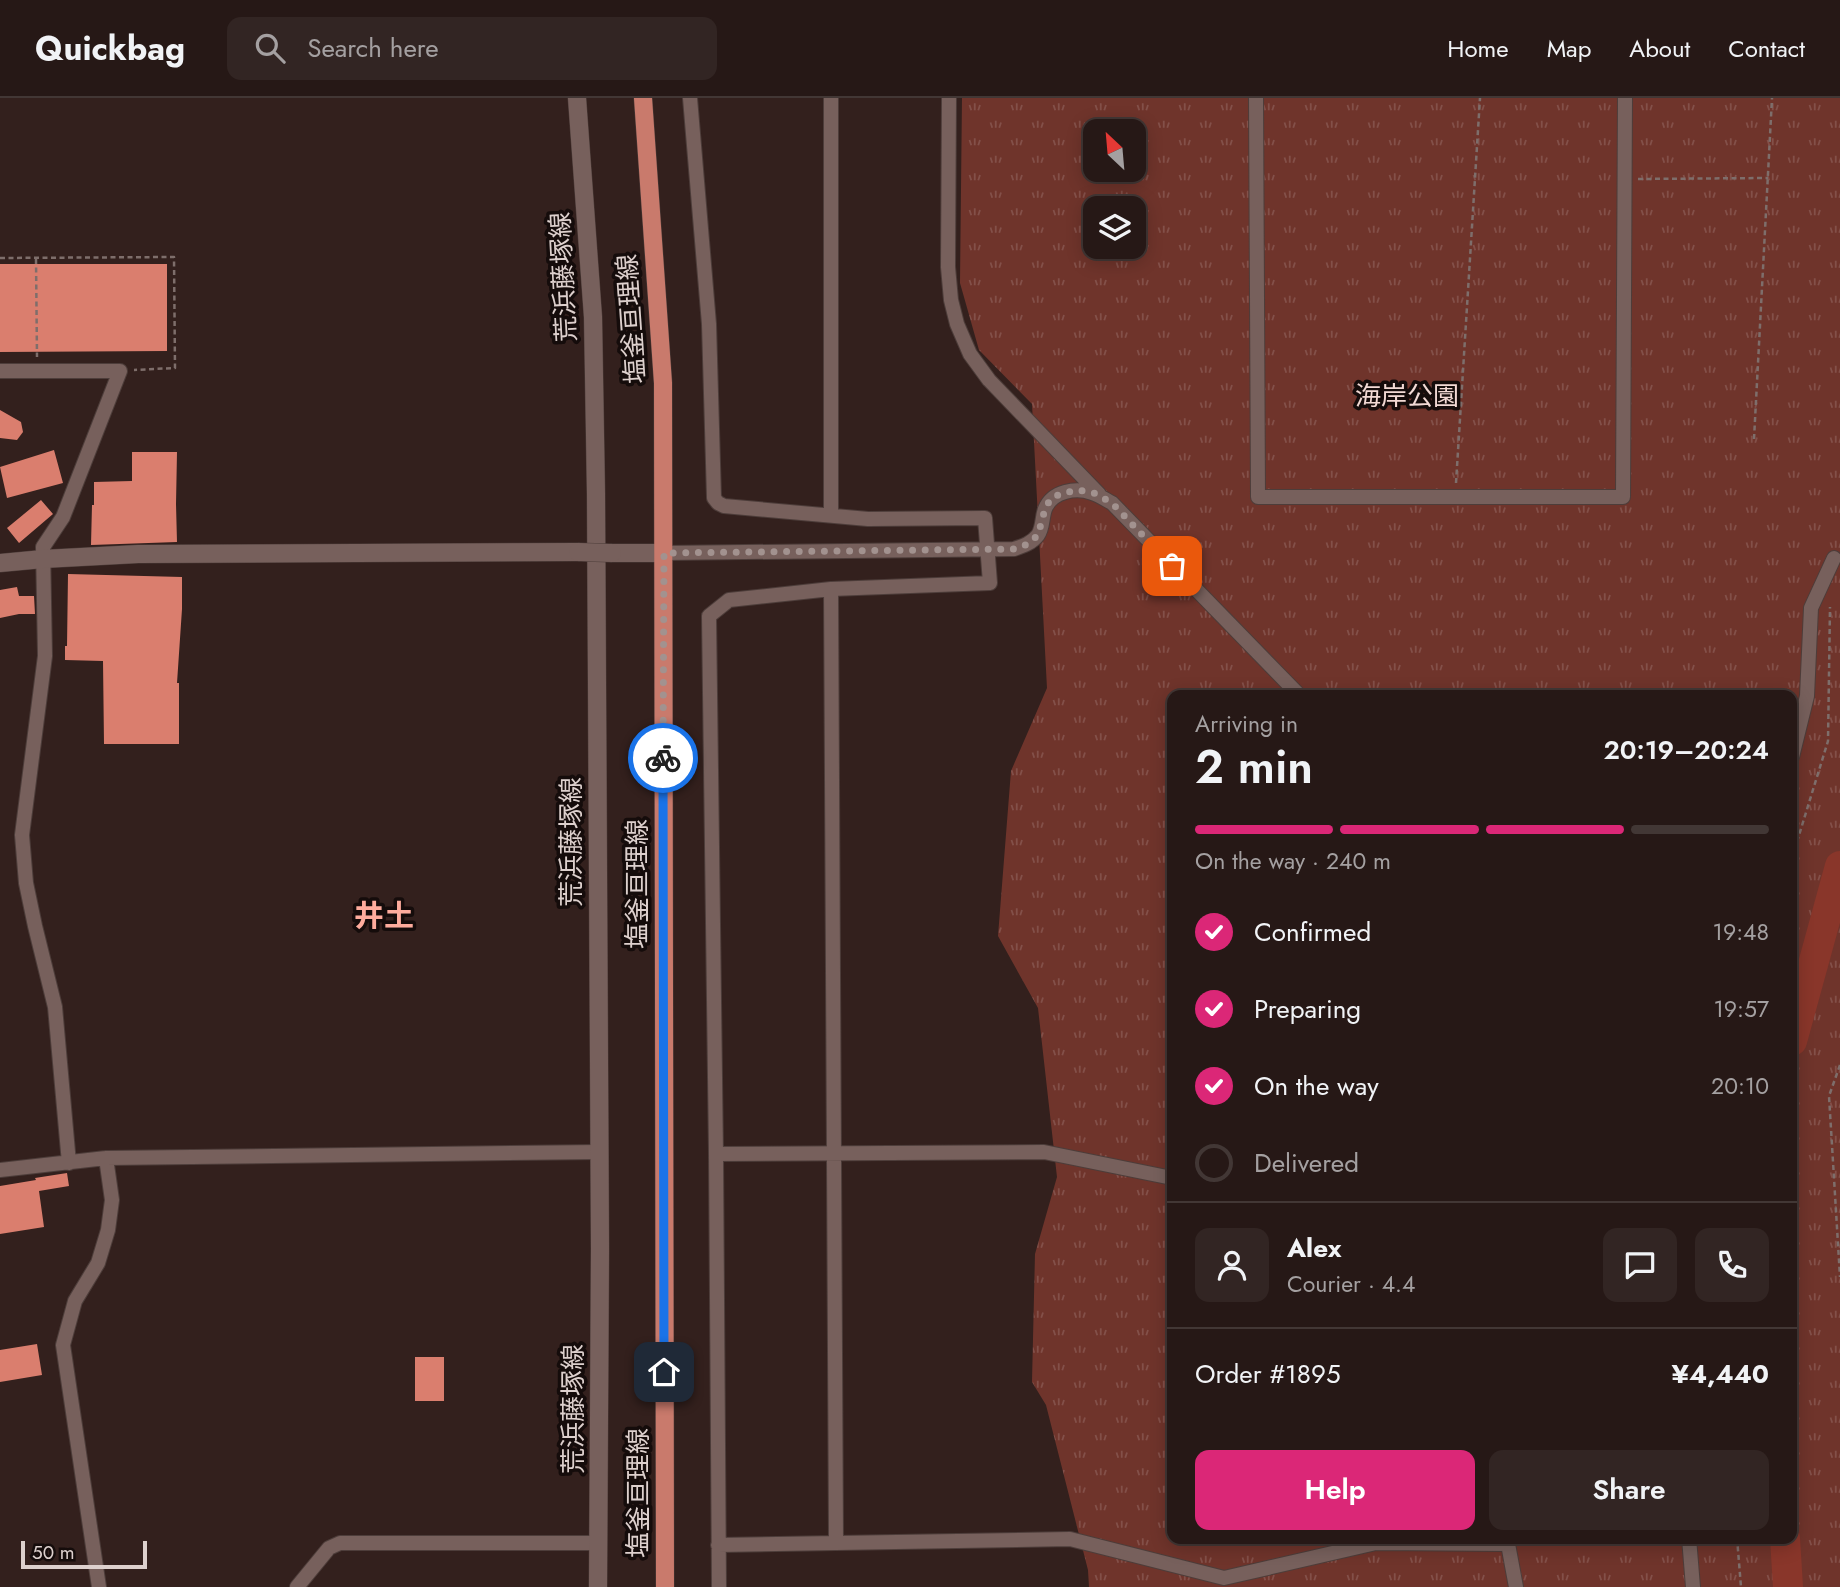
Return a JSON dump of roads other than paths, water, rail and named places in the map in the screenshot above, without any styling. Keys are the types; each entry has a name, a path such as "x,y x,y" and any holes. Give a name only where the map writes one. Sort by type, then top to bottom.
{"main road":[{"name":"塩釜亘理線","path":"643,98 663,383 664,1587"}],"street":[{"name":"荒浜藤塚線","path":"578,98 593,330 596,494 600,1262 598,1587"},
{"path":"690,98 709,324 714,498 724,506 868,519 985,518 990,583 831,589 729,600 709,616 719,1587"},
{"path":"831,98 831,516"},
{"path":"949,98 948,268 951,300 957,324 970,354 989,380 1102,498"},
{"path":"1256,98 1258,497 1623,497 1625,98"},
{"path":"0,371 120,371 63,517 43,547 45,656 22,835 28,894 55,1007 69,1163"},
{"path":"0,563 164,554 1014,549 1028,544 1038,535 1051,498 1078,490 1094,493 1112,503 1294,690"},
{"path":"1797,737 1807,696 1811,608 1834,558"},
{"path":"831,589 836,1543"},
{"path":"0,1170 106,1158 598,1152"},
{"path":"716,1154 1044,1152 1167,1177"},
{"path":"99,1587 63,1345 75,1301 99,1263 108,1230 111,1200 106,1158"},
{"path":"718,1545 1070,1539 1224,1578 1372,1544"},
{"path":"297,1587 329,1548 340,1543 598,1543"},
{"path":"1509,1544 1516,1587"},
{"path":"1689,1544 1693,1587"}],"waterway":[{"path":"1797,1023 1840,866"},
{"path":"1785,1544 1788,1587"}],"district":[{"name":"井土","path":"384,915"}],"park label":[{"name":"海岸公園","path":"1407,396"}]}
